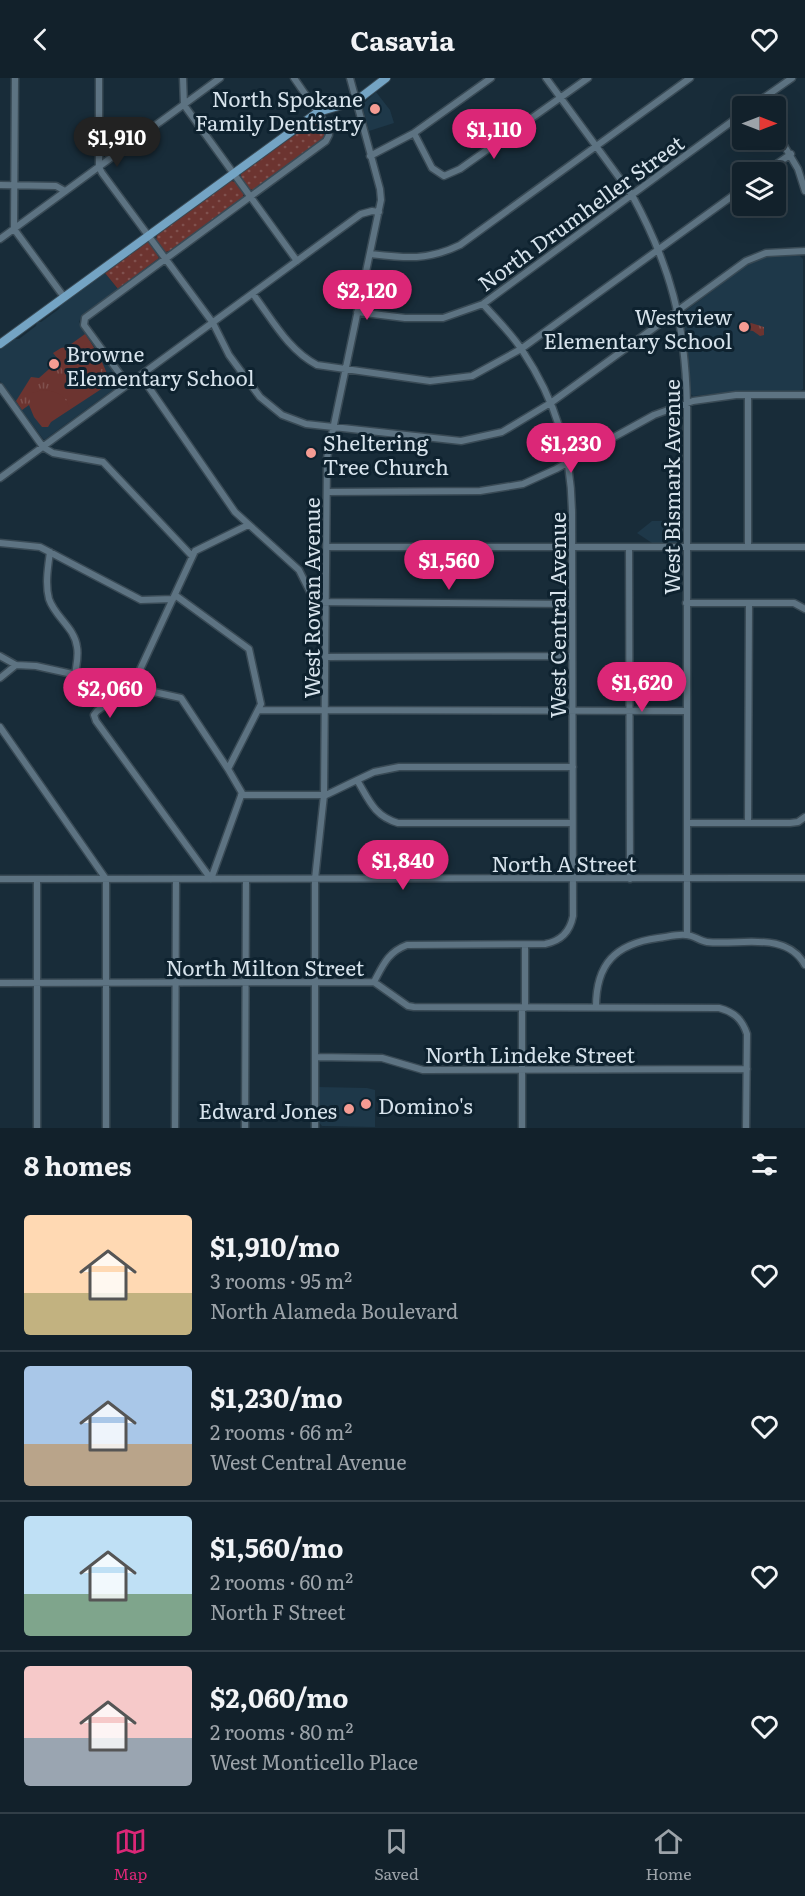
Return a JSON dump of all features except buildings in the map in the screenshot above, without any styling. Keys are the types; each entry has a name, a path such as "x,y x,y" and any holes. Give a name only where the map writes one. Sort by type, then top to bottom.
{"main road":[{"path":"0,344 318,112 356,101 386,78"}],"street":[{"path":"15,78 14,229 64,297"},
{"path":"99,78 99,166 213,323 229,356 260,398 294,421 332,428 461,441 502,432 552,402 756,255 775,251 805,251"},
{"path":"183,78 183,105 297,261"},
{"path":"0,239 220,78"},
{"path":"128,385 84,325 83,320 326,141 329,130 294,78"},
{"name":"West Rowan Avenue","path":"315,1128 315,879 324,795 327,458 379,212 380,189 350,78"},
{"path":"370,156 414,133 491,78"},
{"name":"West Bismark Avenue","path":"546,78 632,195 659,250 678,310 686,367 687,404 687,934"},
{"path":"414,133 432,168 444,176 460,169 588,78"},
{"path":"370,254 421,258 443,253 460,245 690,78"},
{"path":"767,96 792,78"},
{"name":"North Drumheller Street","path":"357,312 405,318 443,318 483,304 732,121"},
{"path":"786,148 798,170 805,191"},
{"path":"779,162 790,154"},
{"path":"0,185 57,186 65,191"},
{"path":"253,294 298,352 317,364 344,370 430,381 472,376 522,349 732,196"},
{"path":"0,478 362,214 372,211 379,212"},
{"name":"West Central Avenue","path":"483,304 522,349 552,402 569,462 572,496 573,916 567,933 551,943 525,946"},
{"path":"141,376 235,512 299,570 313,601 317,603 573,604"},
{"path":"0,387 43,447 53,453 103,462 192,556"},
{"path":"748,395 748,547"},
{"path":"327,492 480,491 523,484 569,462 654,415 687,404 707,399 748,395 805,395"},
{"path":"211,879 95,718 97,711 132,687 196,550 248,525"},
{"path":"0,543 34,545 135,598 148,601 174,597 249,649 261,702 228,769"},
{"path":"629,547 630,879"},
{"path":"327,548 805,547"},
{"path":"50,552 47,578 49,598 57,615 76,640 78,654 75,675"},
{"path":"686,603 794,603 805,609"},
{"path":"748,823 749,604"},
{"path":"0,656 16,665 36,666 181,698 228,769 241,794 211,879"},
{"path":"325,657 572,656"},
{"path":"0,678 16,665"},
{"path":"258,710 686,711"},
{"path":"0,727 106,879 106,1128"},
{"path":"241,794 324,795 374,772 399,767 573,767"},
{"path":"357,780 376,812 386,819 399,823 573,823"},
{"path":"688,823 790,823 804,818"},
{"name":"North A Street","path":"0,879 805,878"},
{"path":"37,879 37,1128"},
{"path":"175,1128 176,879"},
{"path":"244,1128 246,879"},
{"path":"596,1007 596,988 607,962 620,950 646,940 687,934 706,942 776,943 797,954 805,965"},
{"path":"374,982 387,957 407,945 525,946 522,1128"},
{"name":"North Milton Street","path":"0,983 374,982 408,1006 414,1007 719,1008 736,1015 744,1023 747,1034 747,1070"},
{"name":"North Lindeke Street","path":"315,1057 382,1058 423,1070 747,1070"},
{"path":"746,1128 747,1070"}],"shaded area":[{"path":"376,92 390,110 394,123 369,131 362,105"},
{"name":"Westview Elementary School","path":"770,256 800,256 803,259 803,389 800,391 734,392 693,396 690,393 683,313 751,262"},
{"name":"Browne Elementary School","path":"105,273 118,289 82,315 79,322 120,379 121,384 44,440 0,381 0,349 14,339 19,339 36,326 37,322 41,322 59,309 61,304 73,294"},
{"path":"652,521 683,521 682,541 652,543 637,533"},
{"path":"318,1087 375,1090 375,1127 322,1126 318,1121"}],"green space":[{"path":"316,120 320,121 325,128 324,138 253,190 249,189 241,178 241,173"},
{"path":"231,181 236,182 244,193 243,197 170,251 165,252 156,240 157,235"},
{"path":"150,242 159,258 118,289 105,273"},
{"path":"751,323 764,327 764,335 760,336 747,330 747,326"},
{"path":"85,334 104,366 109,384 51,422 48,427 42,427 34,417 29,405 22,410 16,401 31,377 39,378 57,362 58,359 53,353 67,347"},
{"path":"83,346 90,350 102,374 85,382 67,376 60,365"},
{"path":"43,390 59,394 69,407 46,425 42,425 28,397 32,393"}],"place":[{"name":"North Spokane Family Dentistry","path":"375,109"},
{"name":"Westview Elementary School","path":"744,327"},
{"name":"Browne Elementary School","path":"54,364"},
{"name":"Sheltering Tree Church","path":"311,453"},
{"name":"Domino's","path":"366,1104"},
{"name":"Edward Jones","path":"349,1109"}]}
